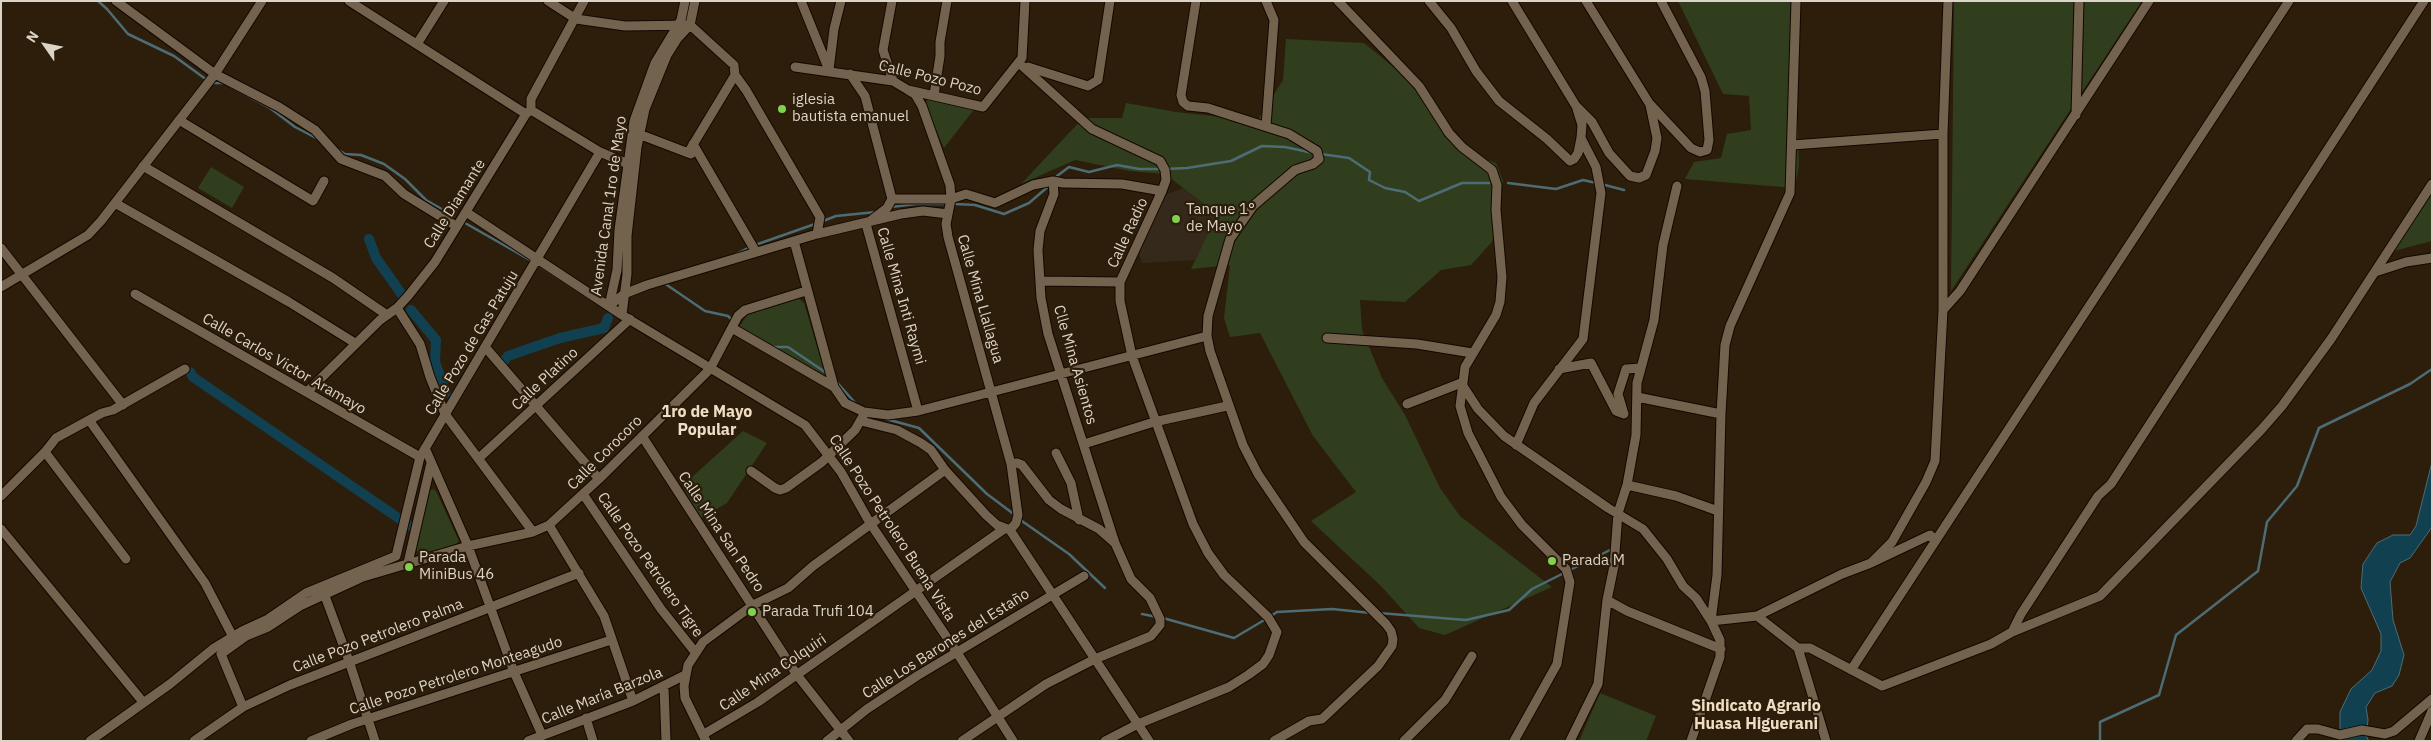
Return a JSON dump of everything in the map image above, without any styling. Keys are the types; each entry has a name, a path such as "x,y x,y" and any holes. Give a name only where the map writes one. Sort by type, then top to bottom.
{"street":[{"path":"116,1 215,74 279,107 315,130 341,159 385,176 404,194 456,226"},
{"path":"1,287 23,276 88,235 215,74 262,1"},
{"path":"349,1 528,112 600,152 628,164"},
{"path":"417,44 444,1"},
{"path":"548,1 576,19 625,26 690,25 734,65 735,75 746,90 820,217 817,234"},
{"name":"Calle Diamante","path":"307,392 355,343 397,308 435,262 528,112 531,99 576,19 584,1"},
{"name":"Avenida Canal 1ro de Mayo","path":"626,317 624,294 627,274 627,236 639,103 655,64 679,25 684,12 684,1"},
{"name":"Avenida Canal 1ro de Mayo","path":"609,306 617,270 619,230 628,164 636,133 649,93 659,70 677,39 690,25 695,1"},
{"path":"801,1 828,70"},
{"path":"828,70 834,29 841,1"},
{"path":"892,1 883,50 893,80"},
{"path":"934,96 947,1"},
{"path":"1019,63 1023,51 1025,1"},
{"path":"1019,63 1039,72 1088,86 1093,84 1098,80 1101,71 1110,1"},
{"path":"1196,1 1181,95 1183,102 1188,106 1208,108 1289,134 1317,150 1319,159 1313,164 1295,170 1253,206 1240,222 1230,239 1212,298 1207,336 1227,406 1243,445 1258,474 1304,542 1391,631 1392,646 1385,657 1322,719 1309,722 1274,741"},
{"path":"1266,1 1274,20 1266,126"},
{"path":"1338,1 1419,86 1454,138 1492,170 1498,185 1496,210 1502,277 1500,302 1496,315 1465,367 1461,383 1460,401 1463,419 1491,479 1517,519 1557,557 1570,576 1557,664 1514,741"},
{"path":"1429,1 1450,28 1476,71 1499,101 1547,139 1570,161 1578,153 1581,138 1582,125 1576,106"},
{"path":"1512,1 1576,106 1592,122 1609,154 1630,176 1639,178 1646,175 1655,151 1657,138 1649,103"},
{"path":"1586,1 1649,103 1691,148 1700,152 1707,150 1708,140 1705,91 1661,1"},
{"path":"1711,621 1716,575 1720,414 1725,345 1730,326 1790,193 1796,1"},
{"path":"1871,563 1892,542 1926,482 1935,461 1944,310 1943,134 1948,1"},
{"path":"2076,116 2079,1"},
{"path":"1944,310 1960,290 2076,116 2149,1"},
{"path":"1851,670 2289,1"},
{"path":"2012,632 2021,614 2098,496 2111,484 2424,1"},
{"path":"1019,63 1092,129 1160,161 1165,170 1166,180 1162,190"},
{"name":"Calle Pozo Pozo","path":"794,67 893,80 908,90 983,107 1019,63"},
{"path":"850,74 866,96 892,199 951,199 966,194 995,203 1034,185 1053,181"},
{"path":"688,153 735,75"},
{"name":"Calle Mina Llallagua","path":"908,90 914,94 922,106 948,176 951,199 948,214 948,236 1011,464 1018,515 1016,523 1007,530"},
{"path":"179,120 313,201 324,180"},
{"path":"636,133 701,158"},
{"path":"1792,145 1943,134"},
{"path":"1516,446 1534,402 1583,339 1600,193 1596,167 1581,138"},
{"path":"693,144 756,252"},
{"name":"Calle Pozo de Gas Patuju","path":"317,589 394,557 399,553 420,457 600,152"},
{"path":"143,166 333,278 387,315"},
{"name":"Calle Radio","path":"1053,181 1122,184 1162,190 1120,282 1120,301 1132,356 1154,422 1190,516 1208,553 1224,575 1268,617 1277,632 1266,659 1248,675 1228,687 1138,724"},
{"name":"Clle Mina Asientos","path":"1053,181 1054,194 1038,239 1040,281 1048,334 1115,543 1131,579 1150,598 1158,613 1160,625 1151,636 1095,659"},
{"path":"1798,648 1810,648 1882,686 1990,644 2012,632 2100,596 2261,430 2331,339 2432,184"},
{"path":"1570,741 1598,684 1606,600 1614,566 1618,512 1627,485 1636,435 1637,397 1641,368 1654,320 1663,245 1677,186"},
{"name":"Calle Mina Inti Raymi","path":"892,199 887,208 866,224 918,411"},
{"path":"115,203 289,302 355,343"},
{"path":"609,306 624,294 647,285 817,234 923,211 948,214"},
{"name":"Calle Pozo Petrolero Buena Vista","path":"466,212 626,317 805,425 857,498 870,523 1014,741"},
{"path":"794,241 806,291 834,387 845,403 864,412 888,415 918,411 1207,336"},
{"path":"1,248 123,405"},
{"path":"2375,272 2406,262 2432,258"},
{"path":"1040,281 1120,282"},
{"name":"Calle Corocoro","path":"408,563 468,546 533,532 549,525 599,479 710,369 738,316 745,310 806,291"},
{"name":"Calle Carlos Victor Aramayo","path":"135,294 420,457"},
{"path":"397,308 420,344 430,377 445,414 533,532"},
{"name":"Calle Platino","path":"479,458 536,406 626,317"},
{"path":"732,328 834,387"},
{"path":"1327,338 1417,344 1472,353"},
{"path":"486,348 599,479"},
{"path":"1560,370 1591,363 1616,411 1624,414 1618,394 1626,369 1641,368"},
{"path":"1,496 45,452 56,438 89,420 123,405 185,369"},
{"path":"1407,404 1461,383"},
{"path":"1461,383 1490,422 1516,446 1608,508 1618,512 1643,529 1667,559 1682,586 1696,598 1711,621 1720,640 1721,649 1718,669 1690,741"},
{"path":"1637,397 1720,414"},
{"path":"1084,444 1154,422 1227,406"},
{"path":"751,471 780,490 822,462 861,422 864,412"},
{"path":"89,420 205,583 233,637"},
{"path":"861,422 897,430 932,450 945,470 986,515 1007,530 1052,594 1149,741"},
{"name":"Calle Mina San Pedro","path":"642,436 697,524 753,605 797,674 849,741"},
{"path":"425,448 468,546 514,672 542,735"},
{"path":"45,452 126,559"},
{"path":"1056,452 1071,483 1080,520"},
{"path":"244,708 221,654 246,636 268,627 300,606 363,577 408,563 431,463"},
{"path":"1011,464 1022,465 1049,500 1080,520 1100,529 1115,543"},
{"path":"705,738 685,698 685,676 695,652 703,642 753,605 788,588 870,523 945,470"},
{"path":"1627,485 1676,496 1718,511"},
{"name":"Calle Pozo Petrolero Tigre","path":"583,494 661,609 695,652"},
{"path":"549,525 604,616 610,640 623,667 633,701"},
{"path":"1,529 143,702"},
{"name":"Calle Mina Colquiri","path":"705,738 916,590 1007,530"},
{"path":"1711,621 1757,616 1842,574 1871,563 1930,535 1935,540"},
{"name":"Calle Pozo Petrolero Palma","path":"194,741 244,708 290,684 579,573"},
{"name":"Calle Los Barones del Estaño","path":"827,741 892,692 956,651 1084,576"},
{"path":"90,741 170,684 214,648 242,630 268,619 298,597 317,589 325,596 375,741"},
{"path":"1606,600 1636,615 1721,649"},
{"path":"1757,616 1798,648 1826,741"},
{"name":"Calle Pozo Petrolero Monteagudo","path":"311,741 369,719 610,640"},
{"path":"1404,741 1445,700 1472,656"},
{"path":"962,741 1046,684 1095,659"},
{"name":"Calle María Barzola","path":"528,741 633,701 685,676"},
{"path":"664,687 666,741"},
{"path":"2296,741 2307,729 2318,729 2340,735 2362,730 2385,734 2394,731 2432,699"},
{"path":"2419,741 2432,711"},
{"path":"586,718 593,741"},
{"path":"1105,741 1138,724"}],"shaded area":[{"name":"Tanque 1° de Mayo","path":"1183,188 1217,214 1195,260 1142,263 1139,253 1143,239 1165,195"}],"green space":[{"path":"1678,1 1794,1 1799,165 1795,188 1685,179 1694,162 1721,158 1727,134 1751,130 1749,96 1723,94"},
{"path":"1954,1 2142,1 1951,291"},
{"path":"1286,39 1364,43 1402,74 1440,117 1462,150 1496,163 1503,181 1492,242 1471,265 1441,270 1405,302 1360,300 1362,330 1382,378 1405,415 1440,488 1460,516 1552,587 1445,635 1419,628 1381,586 1311,521 1356,492 1313,436 1260,333 1230,337 1224,318 1230,265 1191,269 1217,214 1165,174 1130,171 1075,160 1021,184 1083,118 1122,118 1126,103 1176,112 1257,121 1283,80"},
{"path":"929,96 976,107 944,148 925,106"},
{"path":"211,167 244,187 232,208 198,188"},
{"path":"2432,184 2432,241 2386,253"},
{"path":"797,297 804,303 826,377 739,327 748,314"},
{"path":"743,431 767,443 727,503 701,518 682,486"},
{"path":"432,489 436,491 459,541 455,546 420,554 416,550 428,493"},
{"path":"1600,693 1656,716 1646,741 1579,741"}],"water":[{"path":"2432,462 2432,527 2410,558 2400,563 2390,582 2393,620 2404,655 2399,675 2392,686 2375,693 2366,707 2368,720 2366,736 2369,741 2342,741 2340,734 2340,712 2351,689 2372,670 2381,651 2381,634 2361,588 2363,564 2377,543 2393,535 2410,535 2416,526"}],"waterway":[{"path":"98,1 128,34 174,56 207,80"},
{"path":"212,83 224,83"},
{"path":"231,87 270,108 295,127 318,139"},
{"path":"1166,169 1187,168 1231,161 1262,146 1285,147 1313,153"},
{"path":"337,149 345,154 361,155 384,164 405,179 426,200 454,216"},
{"path":"1321,154 1349,158 1370,172 1369,180 1385,188 1405,192 1419,201 1462,183 1489,183"},
{"path":"1057,176 1069,167 1089,172 1117,165 1139,169 1161,169"},
{"path":"1508,183 1556,189 1583,180 1596,183"},
{"path":"1601,184 1624,190"},
{"path":"956,204 975,205 1004,214 1029,203 1050,185"},
{"path":"891,207 916,204 947,204"},
{"path":"823,221 836,216 876,212"},
{"path":"465,223 530,260"},
{"path":"755,245 815,224"},
{"path":"369,239 376,258 403,296"},
{"path":"734,255 750,247"},
{"path":"540,266 592,300"},
{"path":"664,283 705,311 728,316 732,320"},
{"path":"411,310 436,340 435,362 446,393"},
{"path":"504,361 508,356 560,338 604,328 608,318"},
{"path":"772,347 788,347 828,374"},
{"path":"2100,741 2100,722 2159,695 2176,635 2258,571 2267,522 2297,486 2319,428 2410,384 2432,369"},
{"path":"190,372 193,377 410,526"},
{"path":"834,379 857,405"},
{"path":"886,419 919,428 987,494 1015,515"},
{"path":"1019,519 1069,554 1105,588"},
{"path":"1379,613 1466,620 1509,610 1532,589 1612,549"},
{"path":"1271,616 1277,612 1332,609 1371,613"},
{"path":"1142,614 1157,617"},
{"path":"1163,618 1234,638 1266,619"}],"place":[{"name":"iglesia bautista emanuel","path":"782,109"},
{"name":"Tanque 1° de Mayo","path":"1176,219"},
{"name":"Parada M","path":"1552,561"},
{"name":"Parada MiniBus 46","path":"409,567"},
{"name":"Parada Trufi 104","path":"752,612"}],"district":[{"name":"1ro de Mayo Popular","path":"707,421"},
{"name":"Sindicato Agrario Huasa Higuerani","path":"1756,715"}]}
